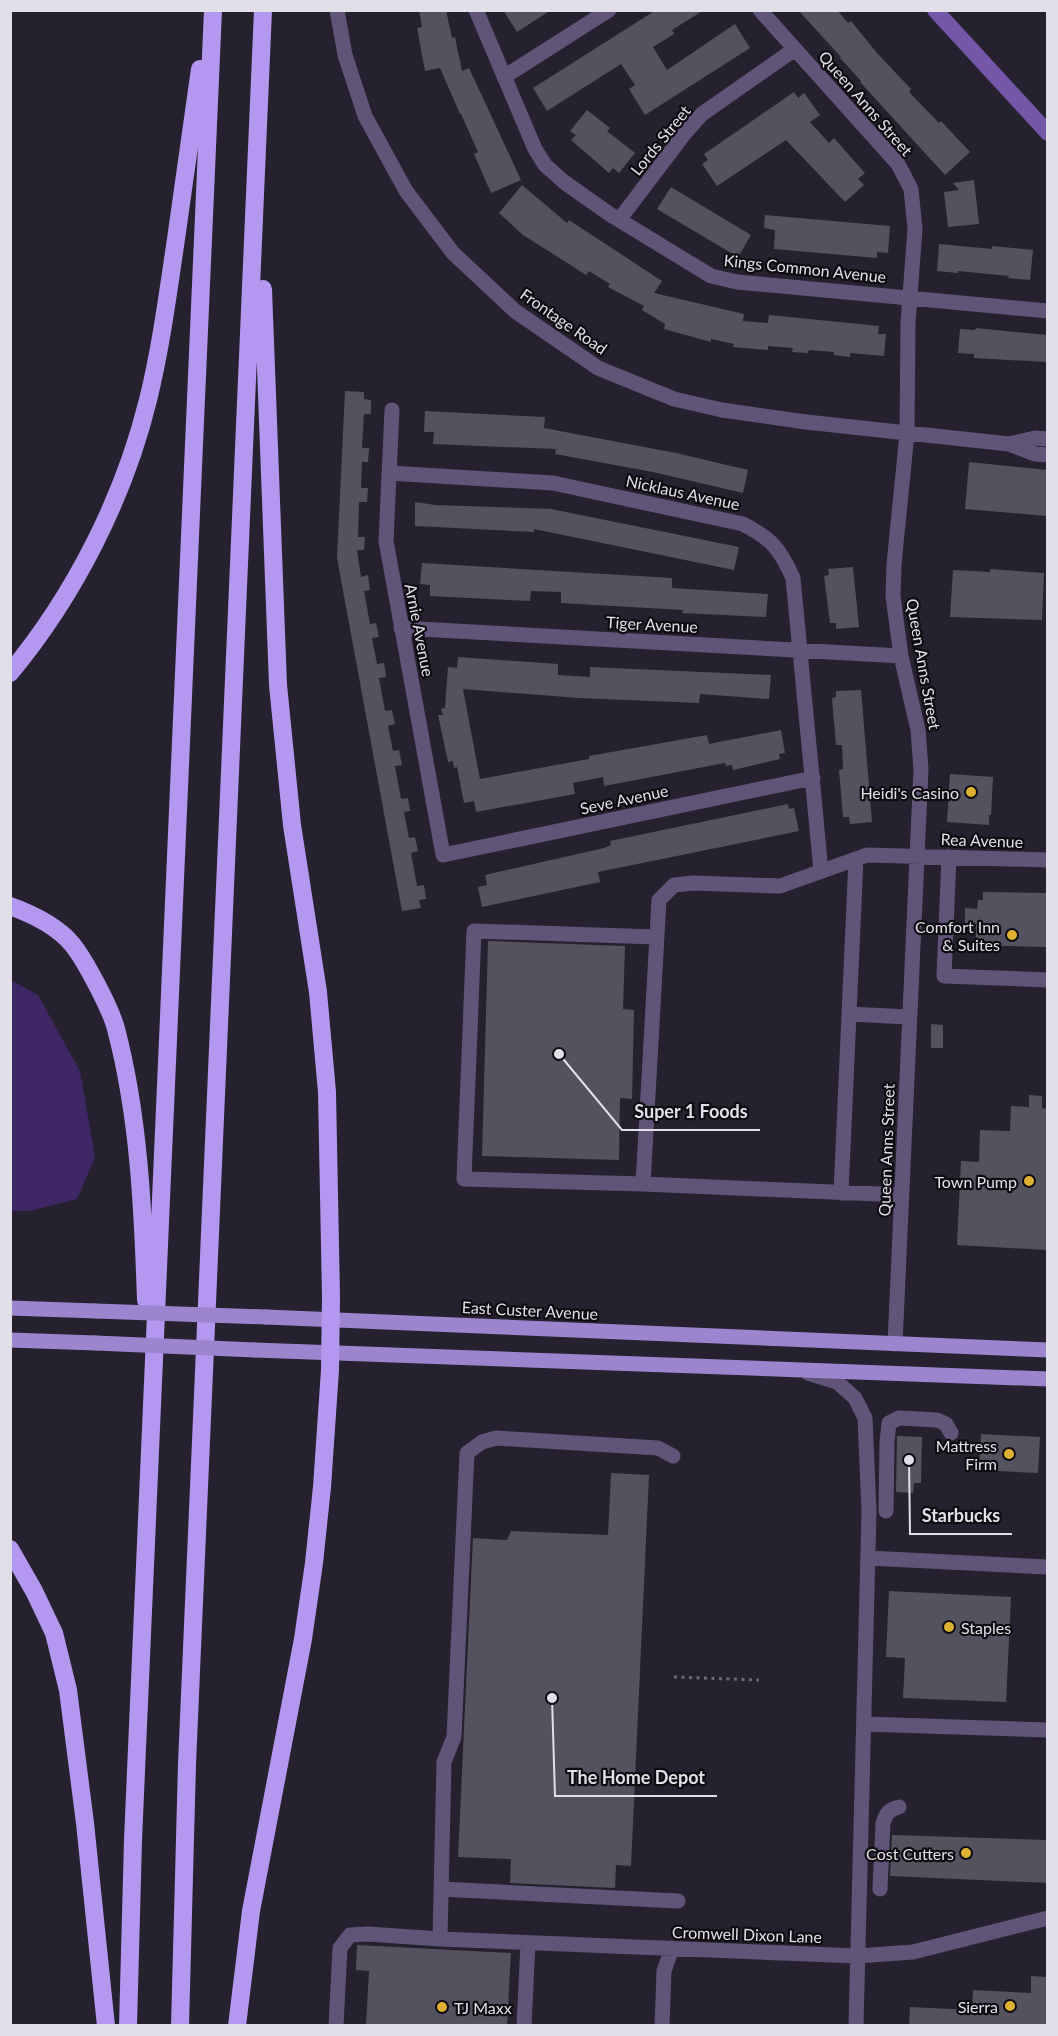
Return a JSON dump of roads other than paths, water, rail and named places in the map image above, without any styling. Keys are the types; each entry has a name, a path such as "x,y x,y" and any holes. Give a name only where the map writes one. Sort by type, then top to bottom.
{"highway":[{"path":"10,674 35,643 96,542 126,472 148,401 164,326 208,10"},
{"path":"128,2025 132,1863 213,10"},
{"path":"180,2025 187,1764 263,10"},
{"path":"237,2025 251,1911 303,1639 314,1563 322,1487 330,1353 330,1191 325,1070 318,992 292,825 278,685 259,127"},
{"path":"10,906 27,912 53,927 72,943 90,972 116,1026 136,1146 144,1247 150,1440"},
{"path":"10,1549 54,1633 68,1690 85,1823 106,2025"}],"main road":[{"name":"East Custer Avenue","path":"10,1308 330,1319 1047,1350"},
{"path":"10,1340 1047,1379"}],"street":[{"name":"Frontage Road","path":"337,10 345,55 365,116 406,191 453,253 515,311 598,368 674,399 732,412 1010,444 1035,454 1047,455"},
{"name":"Kings Common Avenue","path":"476,10 535,149 545,165 564,182 619,220 711,276 737,282 1047,311"},
{"path":"504,77 609,10"},
{"name":"Queen Anns Street","path":"760,10 898,164 911,189 915,229 910,298 908,434 894,586 896,626 919,740 921,769 895,1344"},
{"name":"Lords Street","path":"619,220 702,114 795,49"},
{"name":"Arnie Avenue","path":"392,410 386,541 443,855"},
{"name":"Frontage Road","path":"1010,444 1035,438 1047,439"},
{"name":"Nicklaus Avenue","path":"389,473 553,483 743,524 762,534 782,554 793,578 821,871"},
{"name":"Tiger Avenue","path":"401,627 901,656"},
{"name":"Seve Avenue","path":"443,855 813,778"},
{"name":"Rea Avenue","path":"643,1184 659,900 674,885 693,883 780,886 867,855 1047,860"},
{"path":"949,857 944,975 1047,980"},
{"path":"841,1193 856,859"},
{"path":"656,938 474,931 464,1179 902,1195"},
{"path":"849,1014 909,1017"},
{"path":"796,1369 837,1382 855,1398 865,1418 869,1510 856,2025"},
{"path":"886,1511 889,1423 899,1418 938,1420 946,1424 951,1433"},
{"path":"440,1940 444,1762 454,1737 466,1453 482,1442 496,1438 658,1448 672,1456"},
{"path":"868,1558 1047,1567"},
{"path":"864,1724 1047,1730"},
{"path":"880,1889 883,1823 885,1815 891,1809 899,1807"},
{"path":"441,1889 678,1901"},
{"name":"Cromwell Dixon Lane","path":"336,2025 340,1948 350,1935 857,1956 913,1952 1047,1918"},
{"path":"524,2025 528,1943"},
{"path":"662,2025 664,1971 672,1948"}],"waterway":[{"path":"935,10 1048,133"}],"place":[{"name":"Heidi's Casino","path":"971,792"},
{"name":"Comfort Inn & Suites","path":"1012,935"},
{"name":"Super 1 Foods","path":"559,1054"},
{"name":"Town Pump","path":"1029,1181"},
{"name":"Mattress Firm","path":"1009,1454"},
{"name":"Starbucks","path":"909,1460"},
{"name":"Staples","path":"949,1627"},
{"name":"The Home Depot","path":"552,1698"},
{"name":"Cost Cutters","path":"966,1853"},
{"name":"Sierra","path":"1010,2006"},
{"name":"TJ Maxx","path":"442,2007"}]}
